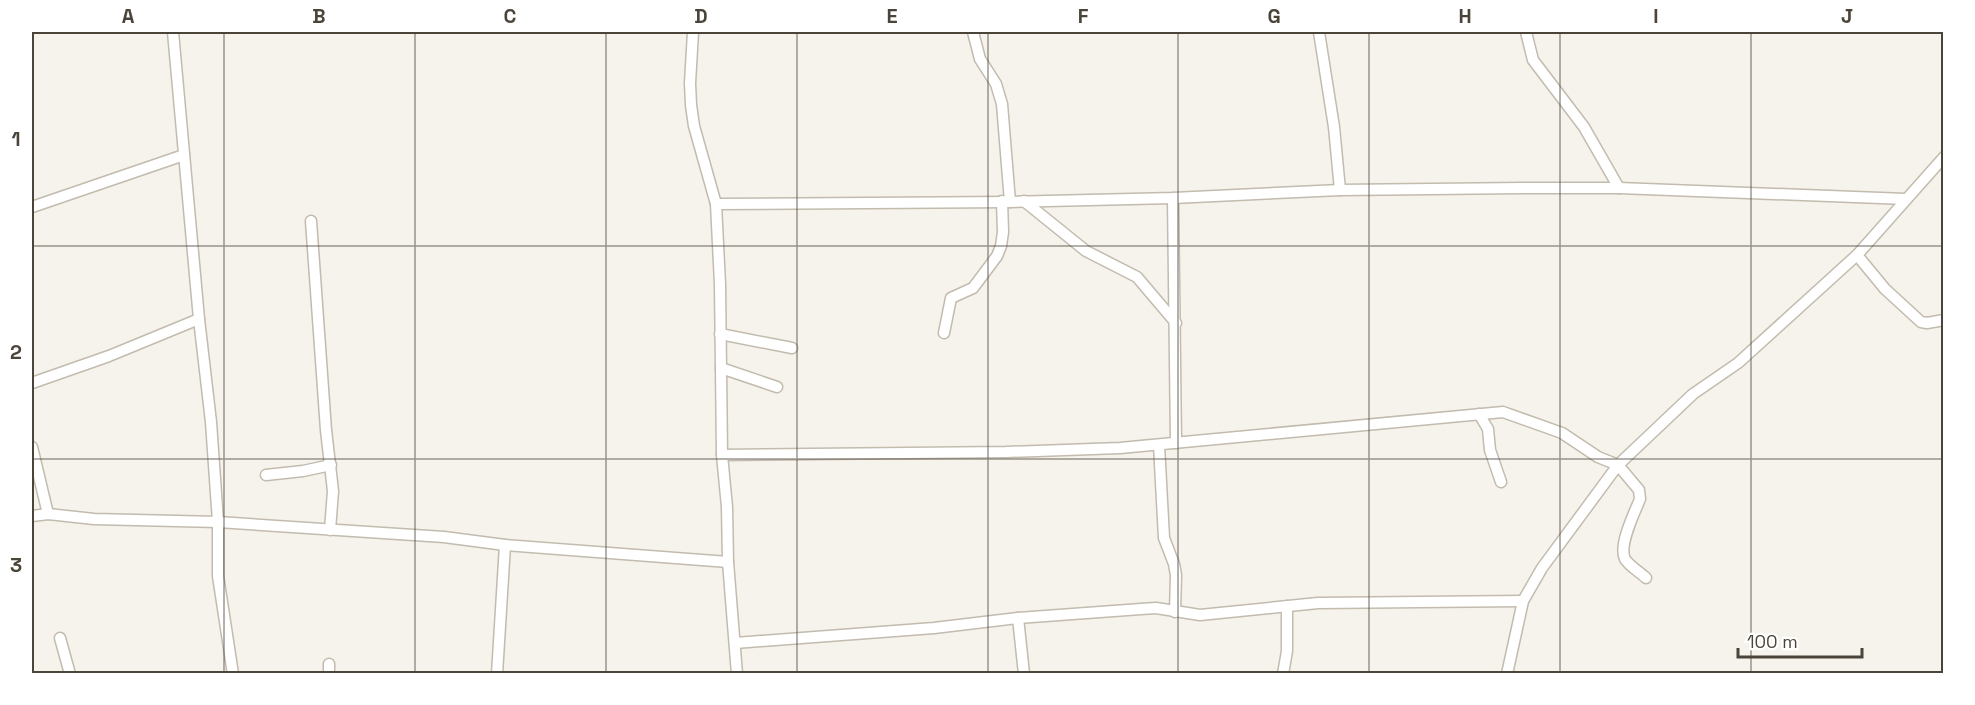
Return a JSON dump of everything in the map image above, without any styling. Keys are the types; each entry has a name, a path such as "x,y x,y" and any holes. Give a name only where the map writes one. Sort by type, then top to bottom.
{"street":[{"path":"173,32 199,319 211,422 218,522 218,576 232,674"},
{"path":"693,32 690,83 694,126 716,204 720,284 722,455 737,674"},
{"path":"944,333 951,298 973,288 990,267 999,251 1006,201 1002,104 996,84 980,58 973,32"},
{"path":"1320,32 1334,127 1340,190"},
{"path":"1526,32 1533,60 1584,127 1619,188"},
{"path":"32,207 184,155"},
{"path":"1507,674 1523,601 1542,568 1618,465 1693,394 1738,363 1857,255 1944,157"},
{"path":"716,204 1173,198 1340,190 1619,188 1905,199"},
{"path":"1173,198 1176,443"},
{"path":"1023,201 1093,256 1140,279 1176,324"},
{"path":"311,221 326,429 333,490 330,531"},
{"path":"1857,255 1885,289 1921,322 1944,320"},
{"path":"32,383 109,356 199,319"},
{"path":"720,333 792,348"},
{"path":"721,368 777,387"},
{"path":"722,455 1064,451 1159,445 1503,412 1562,433 1598,456 1618,465 1639,490 1640,499 1623,547 1623,556 1646,578"},
{"path":"1479,414 1488,429 1490,450 1502,482"},
{"path":"1159,445 1164,538 1176,575 1175,612"},
{"path":"32,447 48,514"},
{"path":"266,475 331,465"},
{"path":"32,516 48,514 94,519 218,522 444,537 505,545 728,562"},
{"path":"497,674 505,545"},
{"path":"735,643 1156,608 1200,615 1346,602 1523,601"},
{"path":"1283,674 1287,651 1287,606"},
{"path":"1018,618 1024,674"},
{"path":"60,638 70,674"}]}
